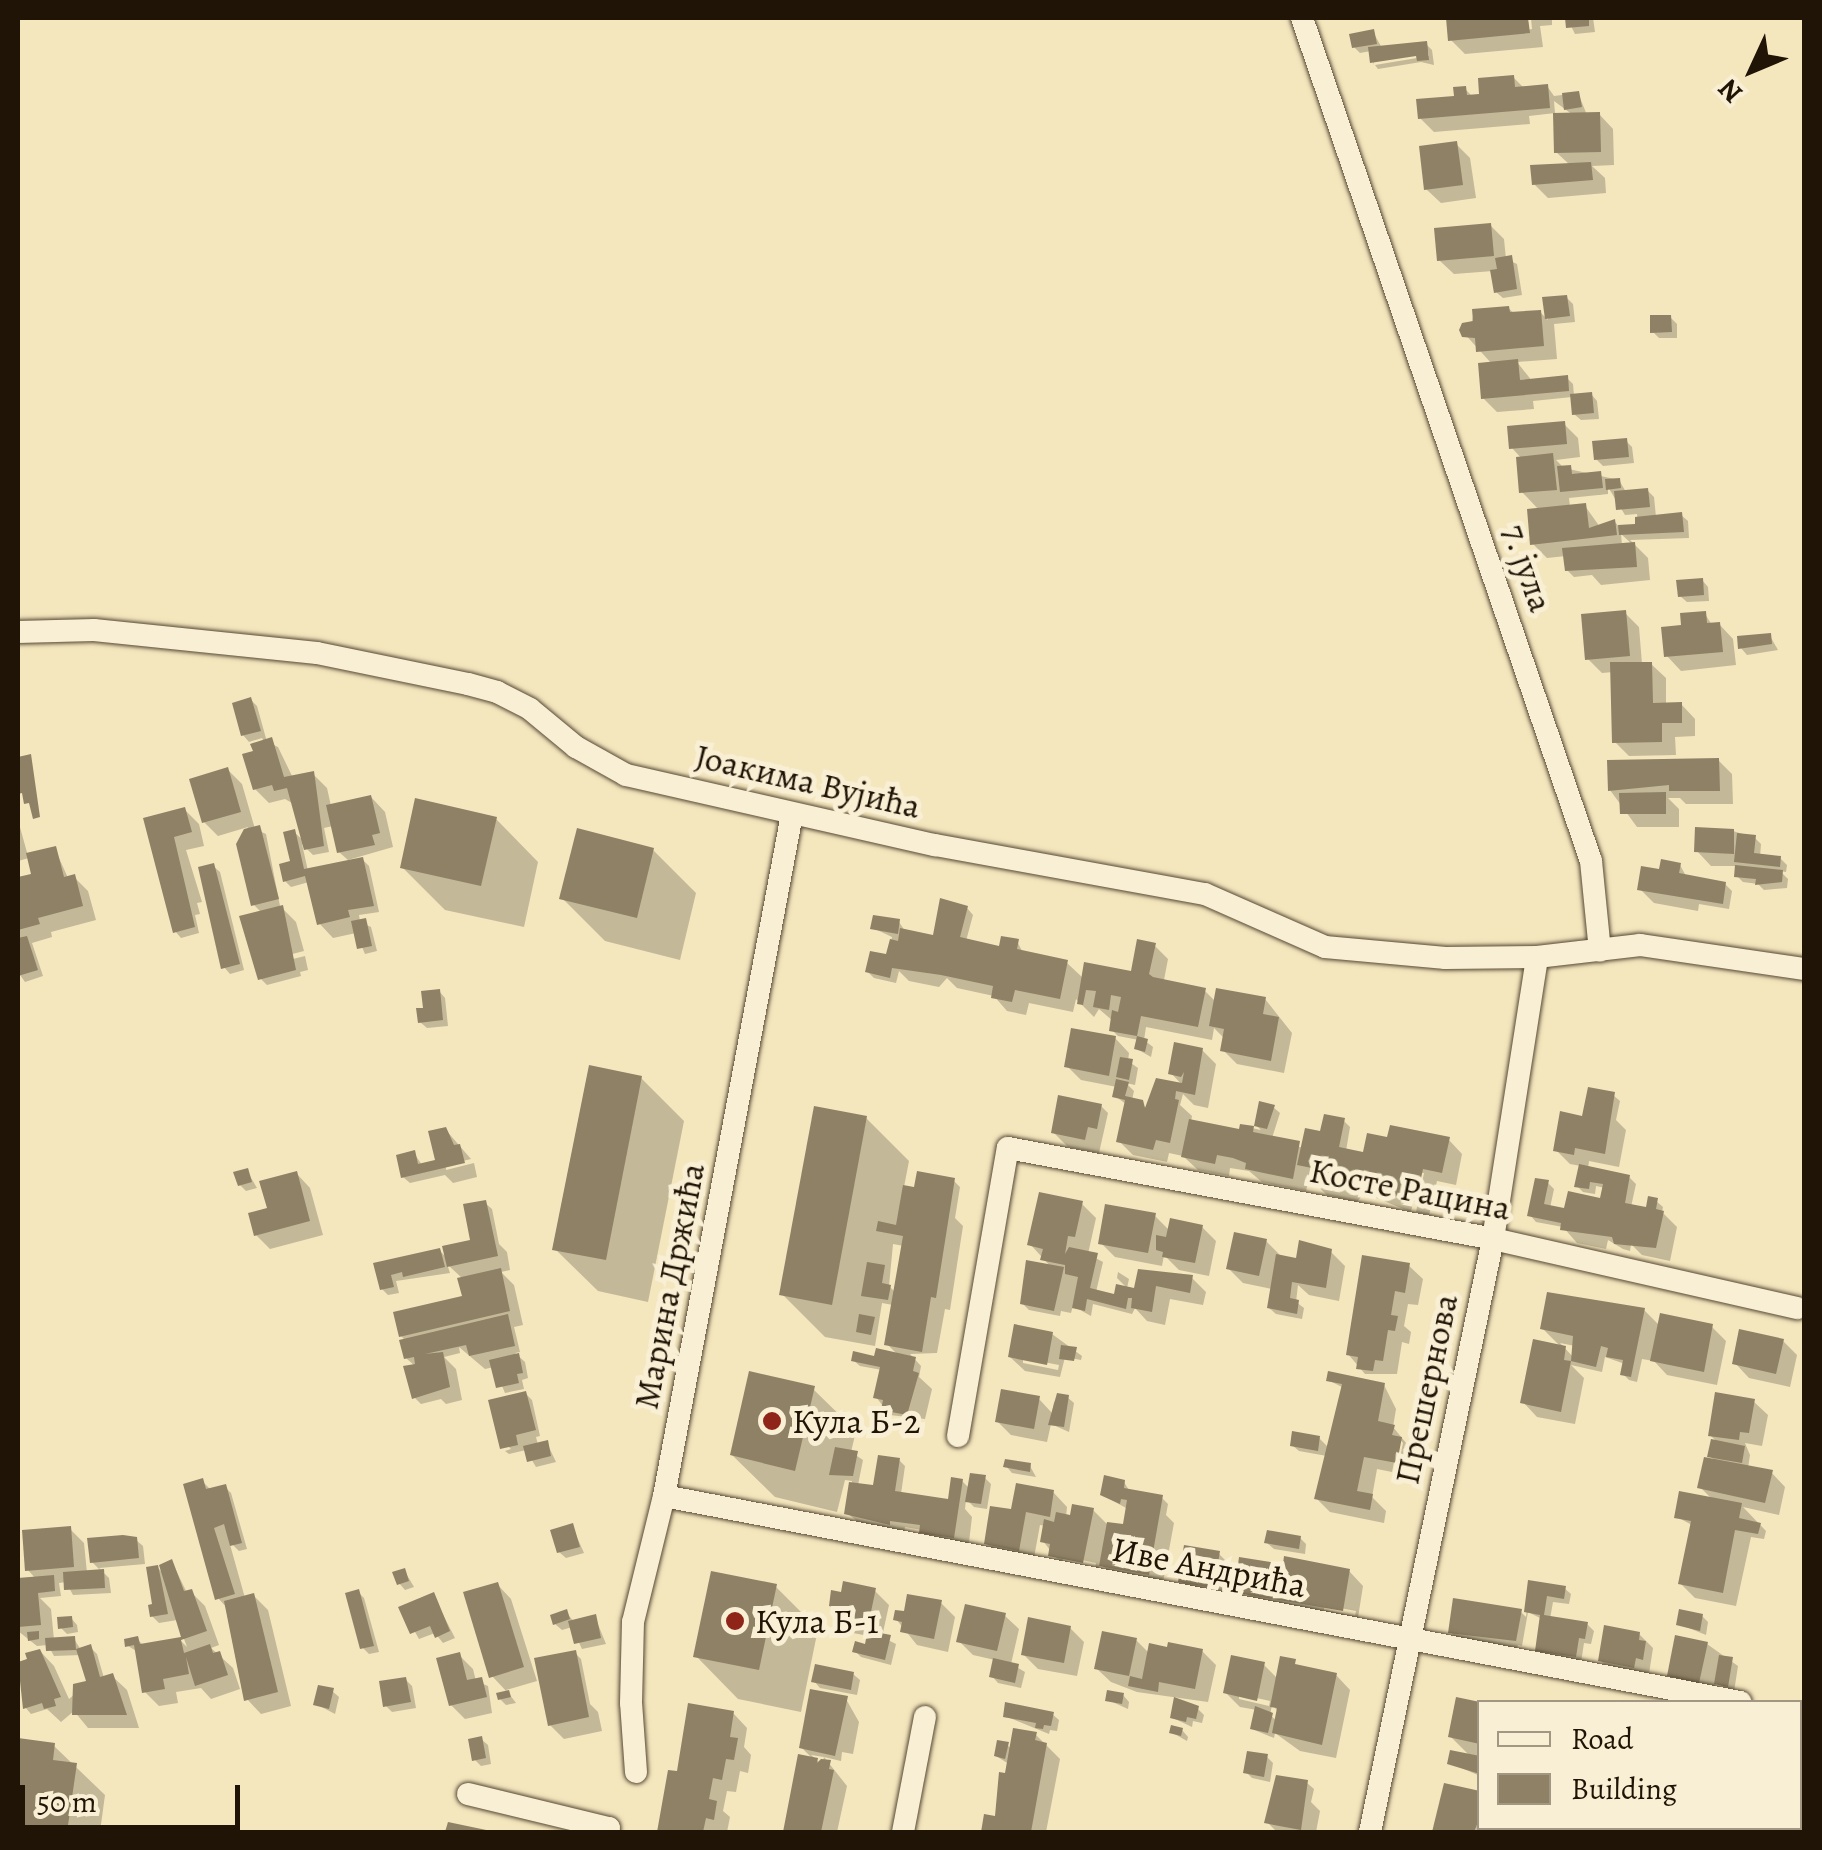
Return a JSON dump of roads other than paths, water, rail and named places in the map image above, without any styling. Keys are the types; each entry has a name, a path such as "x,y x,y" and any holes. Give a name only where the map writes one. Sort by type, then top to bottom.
{"street":[{"name":"7. јула","path":"1302,18 1591,861 1600,951"},
{"name":"Јоакима Вујића","path":"18,632 94,630 317,653 468,684 497,692 530,709 576,747 626,775 792,814 1205,894 1326,948 1396,957 1537,957 1600,951"},
{"name":"Марина Држића","path":"636,1772 631,1703 633,1622 664,1496 792,814"},
{"path":"1600,951 1640,946 1804,969"},
{"name":"Прешернова","path":"1370,1832 1493,1240 1537,957"},
{"name":"Косте Рацина","path":"958,1436 1008,1148 1493,1240 1796,1308"},
{"name":"Иве Андрића","path":"664,1496 1410,1642 1729,1700"},
{"path":"903,1832 925,1717"},
{"path":"468,1794 609,1828 608,1832"}],"place":[{"name":"Кула Б-2","path":"772,1421"},
{"name":"Кула Б-1","path":"735,1621"}]}
